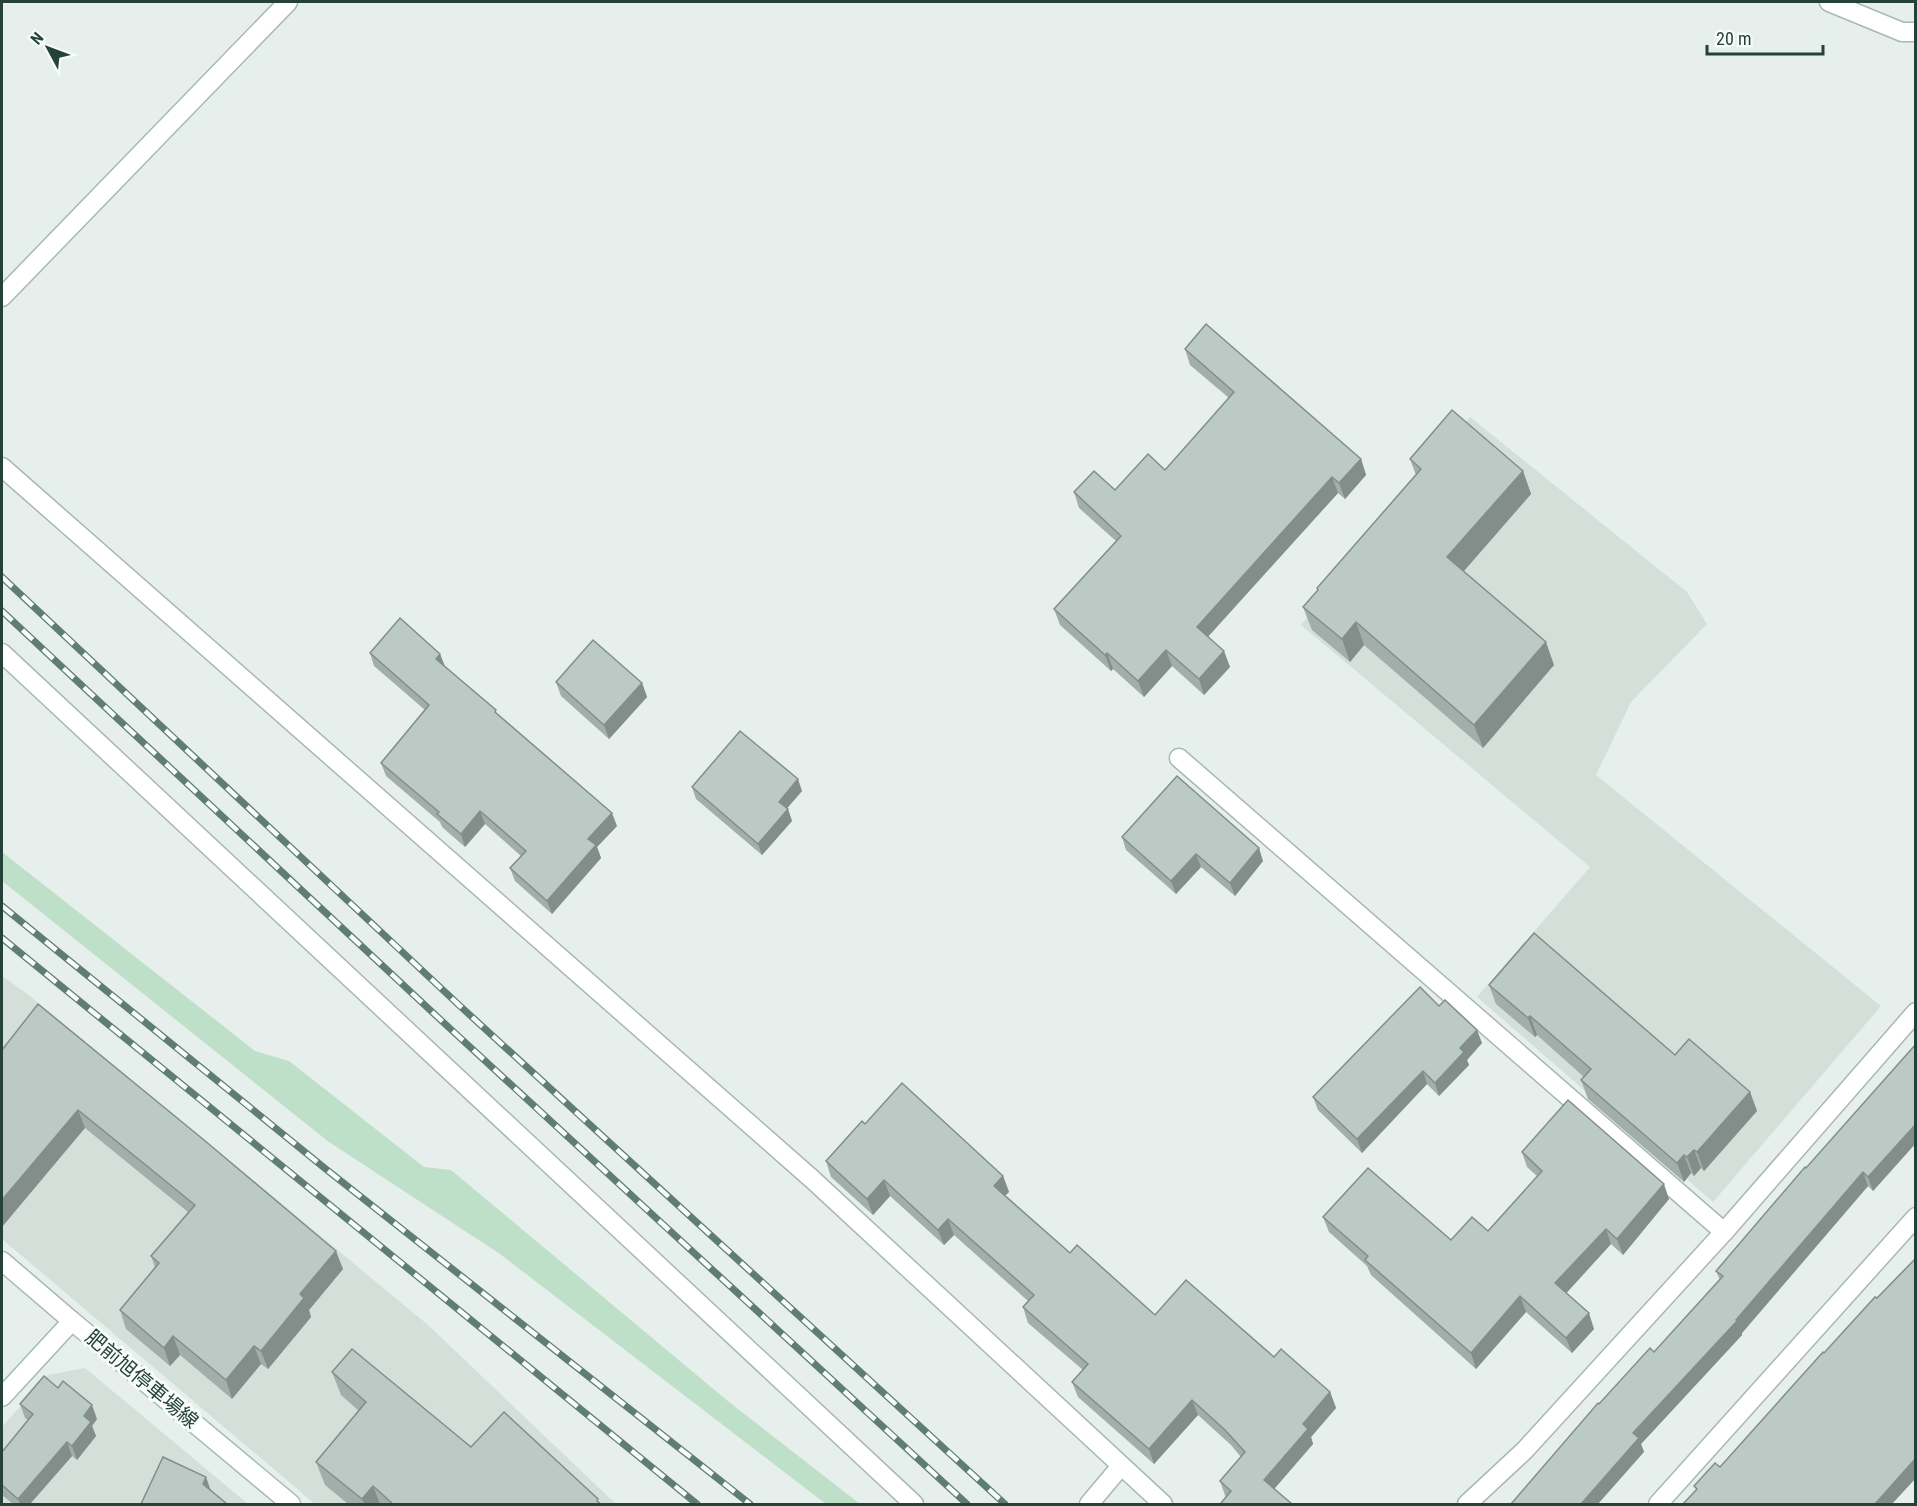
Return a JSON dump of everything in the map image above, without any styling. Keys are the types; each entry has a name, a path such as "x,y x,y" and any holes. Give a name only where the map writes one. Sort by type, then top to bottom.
{"street":[{"path":"2,297 288,2"},
{"path":"1829,2 1902,32 1916,32"},
{"path":"2,467 813,1179 1163,1504"},
{"path":"2,653 914,1504"},
{"path":"1179,758 1724,1232"},
{"path":"1467,1504 1526,1450 1724,1232 1916,1012"},
{"path":"1658,1504 1916,1217"},
{"path":"2,1261 72,1321"},
{"name":"肥前旭停車場線","path":"2,1398 72,1321 291,1504"},
{"path":"1089,1504 1121,1466"}],"shaded area":[{"path":"1470,417 1687,592 1707,624 1631,702 1596,775 1881,1006 1713,1202 1477,997 1590,867 1301,625"},
{"path":"2,976 30,996 427,1324 616,1504 315,1504 2,1239"},
{"path":"85,1368 248,1504 2,1504 2,1427 48,1375"}],"green space":[{"path":"2,852 255,1051 289,1061 424,1167 451,1170 729,1402 860,1504 826,1504 500,1254 329,1142 2,881"}],"building":[{"path":"1206,324 1361,459 1339,483 1332,477 1197,627 1224,651 1199,679 1166,650 1138,681 1054,609 1121,536 1074,492 1094,471 1115,490 1148,454 1165,470 1234,392 1185,349"},
{"path":"1452,410 1523,471 1447,557 1546,642 1474,725 1356,622 1342,639 1303,607 1421,469 1410,459"},
{"path":"400,618 440,654 436,659 612,813 588,839 596,845 547,901 510,868 526,851 480,811 461,834 437,814 439,812 381,763 429,705 370,653"},
{"path":"593,640 642,683 604,725 556,682"},
{"path":"740,731 798,779 779,802 788,809 758,844 692,787"},
{"path":"1177,776 1259,848 1230,883 1196,854 1171,881 1122,837"},
{"path":"1534,933 1675,1055 1689,1039 1750,1092 1697,1152 1694,1150 1687,1157 1684,1155 1677,1163 1581,1080 1591,1069 1530,1016 1528,1018 1489,985"},
{"path":"1420,987 1439,1006 1445,1000 1477,1030 1460,1048 1464,1052 1435,1083 1423,1071 1357,1139 1313,1097"},
{"path":"38,1004 336,1251 300,1294 304,1298 261,1351 254,1346 226,1380 173,1336 164,1348 120,1310 159,1263 151,1256 195,1205 78,1110 2,1200 2,1050"},
{"path":"1916,1044 1916,1124 1868,1177 1863,1172 1737,1321 1633,1433 1639,1438 1581,1504 1511,1504 1598,1403 1650,1348 1654,1352 1723,1276 1716,1271 1805,1167"},
{"path":"902,1083 1003,1176 994,1186 1070,1253 1077,1245 1155,1315 1186,1280 1274,1357 1281,1349 1330,1392 1303,1424 1308,1429 1264,1480 1292,1504 1221,1503 1231,1491 1220,1481 1245,1452 1192,1400 1149,1449 1072,1382 1088,1364 1023,1307 1034,1295 948,1219 938,1230 884,1180 867,1199 826,1161 862,1121 865,1124"},
{"path":"1568,1100 1664,1184 1617,1239 1606,1229 1555,1283 1589,1313 1566,1338 1520,1296 1471,1353 1365,1260 1368,1256 1323,1217 1368,1168 1451,1240 1472,1217 1488,1231 1542,1171 1522,1152"},
{"path":"1916,1258 1916,1458 1875,1504 1683,1504 1697,1489 1694,1486 1715,1463 1720,1467 1823,1352"},
{"path":"352,1349 471,1447 504,1412 601,1504 393,1504 373,1486 362,1499 316,1462 366,1402 332,1372"},
{"path":"44,1376 58,1388 63,1381 92,1405 84,1416 91,1422 72,1446 67,1442 18,1499 2,1485 2,1452 33,1414 20,1404"},
{"path":"163,1457 206,1477 203,1484 227,1504 141,1504"}],"railway":[{"path":"2,577 460,1006 1005,1504"},
{"path":"2,611 444,1023 967,1504"},
{"path":"2,906 327,1170 750,1504"},
{"path":"2,938 697,1504"}]}
